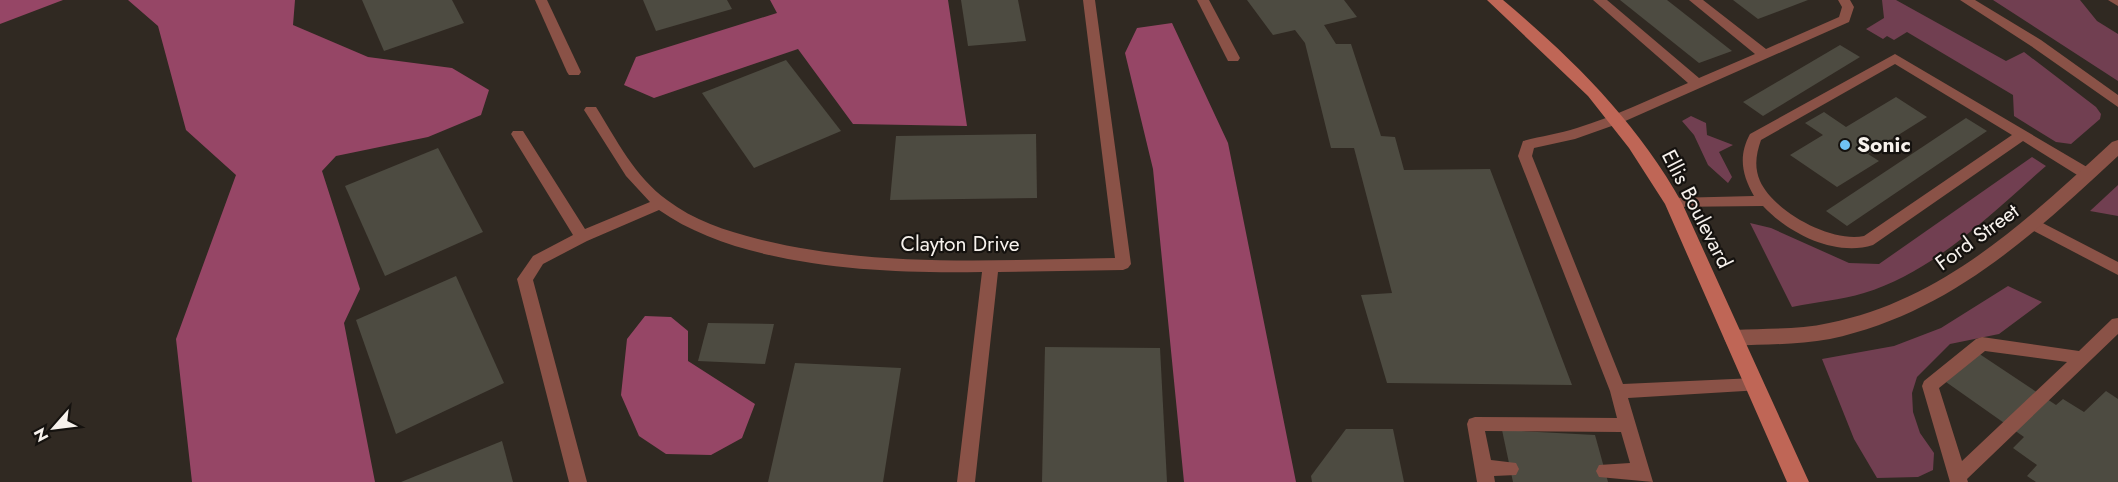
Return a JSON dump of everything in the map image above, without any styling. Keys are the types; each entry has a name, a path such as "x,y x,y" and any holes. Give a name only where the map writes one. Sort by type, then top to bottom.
{"main road":[{"name":"Ellis Boulevard","path":"1494,0 1581,77 1649,159 1673,203 1798,482"}],"street":[{"name":"Ford Street","path":"1734,338 1830,331 1901,310 1960,281 2033,224 2118,146"}],"lane":[{"path":"541,0 574,72"},
{"name":"Clayton Drive","path":"591,110 629,168 660,204 702,228 778,252 881,265 1123,264 1089,0"},
{"path":"1203,0 1233,58"},
{"path":"1599,0 1699,85"},
{"path":"1695,0 1765,55"},
{"path":"1605,471 1642,477 1618,391 1525,156 1528,145 1539,140 1575,134 1618,119 1845,19 1848,7 1844,0"},
{"path":"1966,0 2036,43 2118,102"},
{"path":"2114,0 2118,2"},
{"path":"2022,135 1868,241 1850,244 1830,240 1784,217 1764,201 1753,181 1749,163 1749,149 1755,137 1895,58 2087,174"},
{"path":"518,134 582,237"},
{"path":"1673,203 1764,201"},
{"path":"578,482 525,279 538,260 582,237 660,204"},
{"path":"2033,224 2118,269"},
{"path":"966,482 991,265"},
{"path":"2084,358 1982,344 1930,386 1959,479 2084,358 2118,324"},
{"path":"1618,391 1755,385"},
{"path":"1510,469 1485,475 1475,423 1626,425"}],"shaded area":[{"path":"0,0 63,0 0,24"},
{"path":"128,0 295,0 293,25 368,57 452,68 489,90 481,115 428,137 336,156 322,171 360,289 344,323 375,482 192,482 176,339 236,175 186,130 158,26"},
{"path":"770,0 948,0 967,126 853,124 798,49 654,98 624,85 636,57 777,13"},
{"path":"1882,0 1896,0 2006,61 2024,52 2096,107 2101,114 2100,119 2071,144 2056,142 2014,116 2013,95 1907,32 1894,40 1887,36 1883,39 1866,29 1884,18"},
{"path":"1993,0 2080,0 2097,21 2118,34 2118,81"},
{"path":"1172,23 1228,143 1296,482 1184,482 1153,169 1125,53 1137,28"},
{"path":"1691,116 1706,123 1707,135 1733,145 1719,152 1732,177 1728,183 1708,165 1694,135 1682,121"},
{"path":"2032,157 2046,166 1961,239 1914,271 1864,293 1792,307 1750,223 1771,228 1849,263 1879,264"},
{"path":"2118,185 2118,216 2090,211"},
{"path":"2008,286 2042,302 1999,334 1950,344 1917,377 1912,393 1913,412 1920,433 1934,453 1933,470 1918,477 1877,478 1854,439 1822,359 1894,346 1941,328"},
{"path":"645,316 671,317 688,331 688,361 755,404 742,438 711,455 666,454 639,436 621,395 627,339"}],"building":[{"path":"362,0 452,0 464,23 384,51"},
{"path":"643,0 727,0 732,9 656,31"},
{"path":"961,0 1018,0 1026,41 968,46"},
{"path":"1247,0 1344,0 1357,17 1324,25 1336,44 1351,44 1381,136 1395,137 1404,170 1490,169 1572,385 1387,383 1361,295 1392,293 1354,148 1331,148 1305,43 1295,30 1273,35"},
{"path":"1620,0 1667,0 1732,51 1699,63"},
{"path":"1733,0 1808,0 1758,19"},
{"path":"1840,45 1860,57 1763,116 1743,102"},
{"path":"786,60 841,131 754,168 702,93"},
{"name":"Sonic","path":"1896,97 1927,117 1868,154 1879,161 1837,187 1790,155 1823,135 1805,123 1824,112 1846,127"},
{"path":"1966,118 1987,131 1847,226 1826,211"},
{"path":"1036,134 1037,198 890,200 896,136"},
{"path":"438,148 483,232 385,276 345,186"},
{"path":"456,276 504,383 396,434 356,320"},
{"path":"708,323 774,324 765,364 698,361"},
{"path":"1045,347 1160,348 1167,482 1042,482"},
{"path":"1978,353 2056,405 2063,399 2084,412 2106,391 2118,399 2118,482 2036,482 2027,476 2037,465 2013,448 2024,437 1946,382"},
{"path":"795,363 901,368 883,482 768,482"},
{"path":"1346,429 1393,429 1404,482 1312,482 1311,476"},
{"path":"1502,430 1595,435 1608,482 1513,482"},
{"path":"502,441 513,482 401,482"}],"place":[{"name":"Sonic","path":"1845,145"}]}
